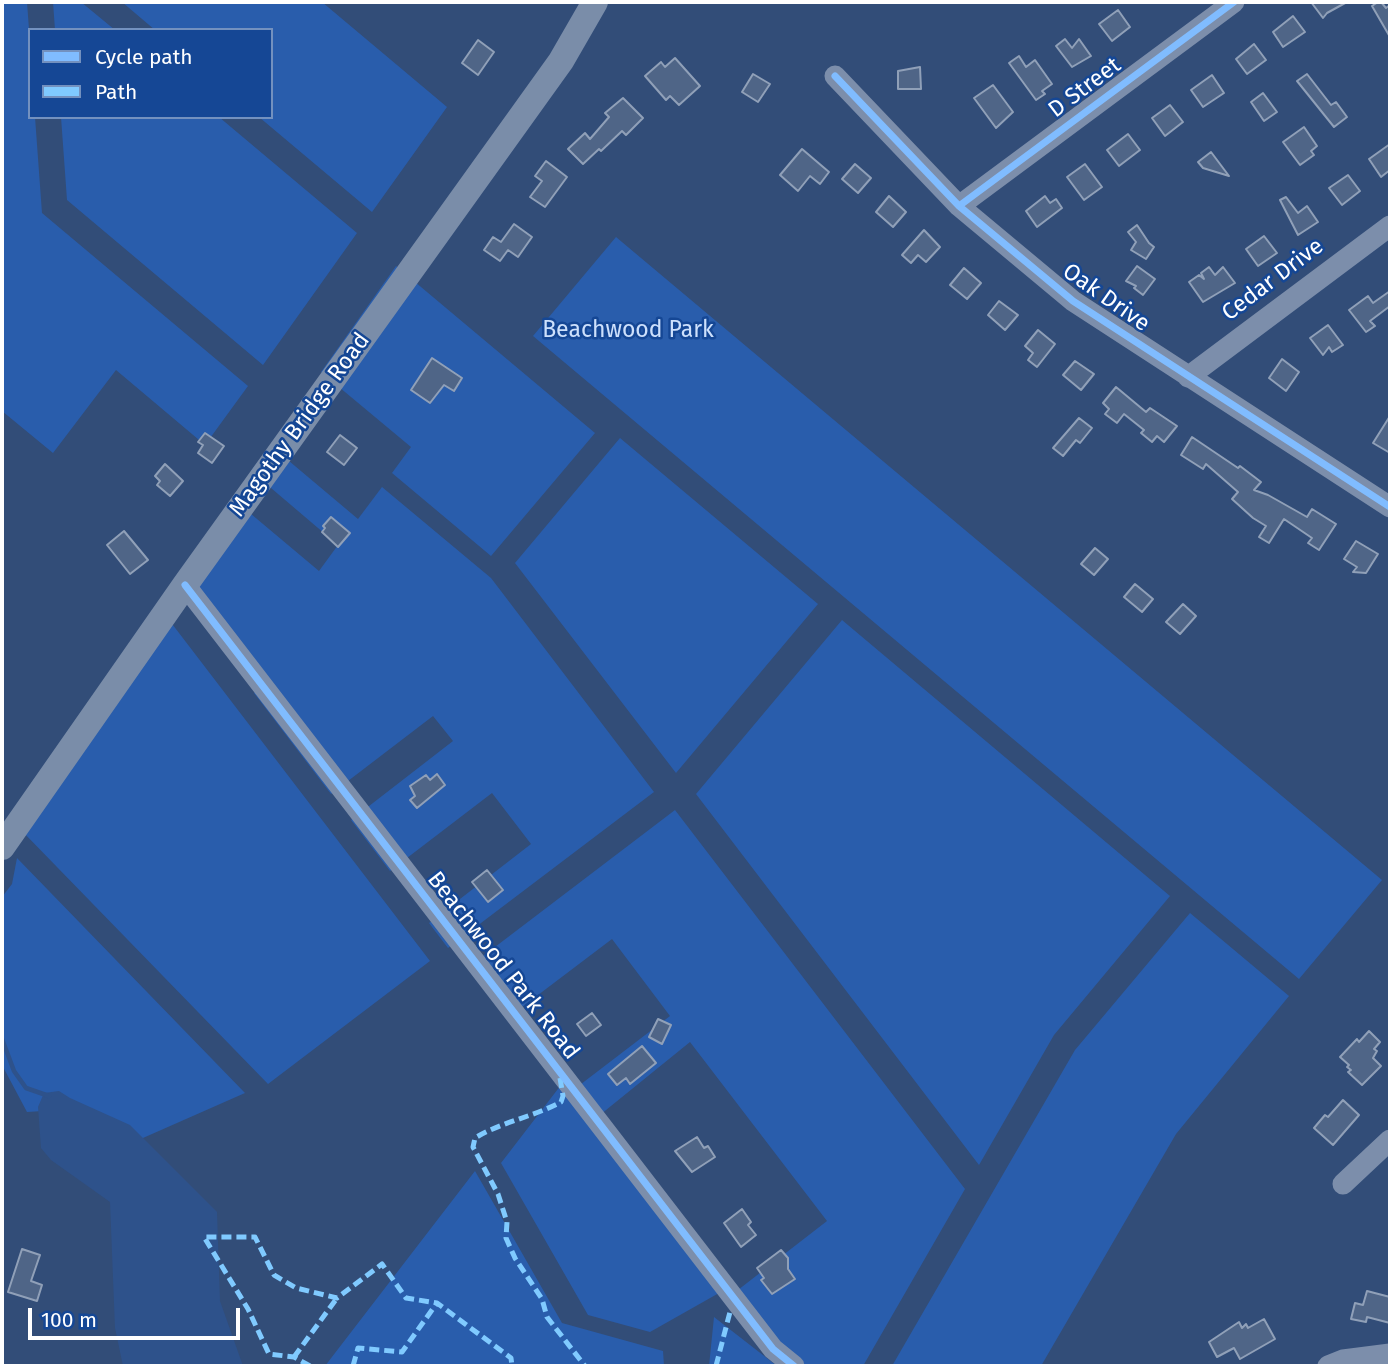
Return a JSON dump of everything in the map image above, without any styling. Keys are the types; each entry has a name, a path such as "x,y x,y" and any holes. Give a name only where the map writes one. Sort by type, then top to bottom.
{"main road":[{"name":"Magothy Bridge Road","path":"2,847 185,585 553,72 595,2"}],"street":[{"name":"D Street","path":"959,206 1234,2"},
{"name":"Oak Drive","path":"835,76 959,206 1073,301 1390,507"},
{"name":"Cedar Drive","path":"1188,377 1390,226"},
{"name":"Beachwood Park Road","path":"185,585 773,1349 794,1366"},
{"path":"1343,1184 1390,1140"},
{"path":"1328,1366 1343,1360 1390,1354"}],"green space":[{"path":"2,2 27,2 28,119 35,119 42,213 248,386 205,445 116,370 53,453 2,411"},
{"path":"53,2 81,2 113,28 55,28"},
{"path":"122,2 322,2 447,107 372,212 261,119 273,119 273,28 153,28"},
{"path":"61,119 221,119 357,233 263,365 67,200"},
{"name":"Beachwood Park","path":"616,237 1382,880 1299,979 533,336"},
{"name":"Beachwood Park","path":"396,266 595,433 491,556 392,473 411,447 321,372"},
{"path":"620,438 818,604 676,773 515,563"},
{"path":"270,445 358,519 382,487 491,578 654,792 448,948 429,923 531,844 492,793 390,871 351,820 453,741 433,716 331,794 254,693 260,688 183,589 232,498 319,571 338,545 251,471"},
{"path":"166,616 430,961 268,1084 21,830"},
{"path":"842,620 1170,896 1054,1035 979,1165 696,794"},
{"path":"675,810 965,1189 863,1366 794,1366 725,1300 827,1221 690,1042 590,1123 719,1293 650,1332 588,1315 501,1163 561,1085 568,1094 670,1016 612,939 509,1017 470,966"},
{"path":"17,858 245,1093 118,1149 89,1108 27,1112 2,1065 2,897 12,884"},
{"path":"1190,913 1289,996 1176,1134 1041,1366 892,1366 1075,1050"},
{"path":"475,1171 562,1323 663,1351 664,1366 325,1366"},
{"path":"714,1317 777,1366 709,1366"}],"shaded area":[{"path":"59,1091 130,1125 217,1212 220,1301 243,1366 123,1366 115,1328 110,1202 51,1160 41,1148 38,1107 44,1093"}],"building":[{"path":"1311,2 1347,2 1323,18"},
{"path":"1378,2 1386,8 1390,5 1390,37 1372,6"},
{"path":"1118,10 1130,27 1112,41 1099,24"},
{"path":"1293,16 1305,32 1283,47 1273,32"},
{"path":"1065,39 1072,48 1079,39 1091,56 1072,67 1056,46"},
{"path":"478,40 494,52 478,75 462,63"},
{"path":"1254,44 1266,60 1247,74 1236,59"},
{"path":"1019,56 1026,67 1035,60 1052,84 1042,91 1045,94 1036,100 1009,63"},
{"path":"675,58 700,86 679,105 670,96 666,100 645,76 661,62 665,67"},
{"path":"920,67 921,89 898,89 898,71"},
{"path":"753,74 770,84 758,102 742,92"},
{"path":"1307,74 1331,105 1336,102 1347,117 1334,127 1297,81"},
{"path":"1212,75 1224,93 1203,107 1191,90"},
{"path":"993,85 1013,112 996,128 974,98"},
{"path":"1263,93 1277,112 1264,121 1251,102"},
{"path":"623,98 643,118 626,135 622,131 583,164 568,149 585,133 590,139 609,117 605,113"},
{"path":"1170,105 1183,122 1165,136 1152,118"},
{"path":"1304,127 1317,146 1311,151 1314,155 1300,165 1283,142"},
{"path":"1128,134 1140,150 1119,166 1107,150"},
{"path":"1390,144 1390,170 1381,177 1369,159"},
{"path":"802,149 829,172 820,184 810,176 798,191 780,175"},
{"path":"1211,152 1229,176 1203,168 1198,162"},
{"path":"546,161 567,177 545,207 530,197 542,181 535,176"},
{"path":"855,164 871,178 858,193 842,179"},
{"path":"1085,164 1102,187 1084,200 1067,177"},
{"path":"1348,175 1360,191 1342,205 1329,188"},
{"path":"889,196 906,212 893,227 876,212"},
{"path":"1045,196 1050,203 1056,199 1062,208 1037,227 1026,211"},
{"path":"1286,197 1298,213 1307,206 1318,222 1298,235 1280,200"},
{"path":"514,224 532,237 518,257 508,250 500,261 484,250 493,237 501,242"},
{"path":"1137,225 1154,247 1146,259 1131,250 1136,242 1128,232"},
{"path":"924,230 940,247 926,262 918,255 911,263 902,255"},
{"path":"1264,236 1277,253 1258,266 1246,249"},
{"path":"1137,266 1155,279 1143,295 1134,288 1136,286 1126,281"},
{"path":"1209,267 1215,275 1223,267 1235,283 1203,302 1189,282 1199,275 1204,279 1201,273"},
{"path":"964,268 981,283 967,299 950,285"},
{"path":"1390,291 1390,306 1370,321 1375,326 1366,332 1349,310 1368,296 1373,303"},
{"path":"999,301 1018,315 1005,330 988,315"},
{"path":"1328,325 1343,345 1332,352 1329,347 1323,355 1310,338"},
{"path":"1038,330 1055,344 1037,367 1028,360 1033,353 1025,346"},
{"path":"432,358 462,378 454,391 444,385 430,403 411,390"},
{"path":"1282,359 1299,372 1286,391 1269,378"},
{"path":"1075,361 1094,374 1081,390 1063,375"},
{"path":"1116,387 1146,412 1150,408 1177,426 1164,442 1157,436 1152,442 1141,433 1144,430 1124,414 1117,423 1105,414 1109,409 1103,403"},
{"path":"1390,416 1390,453 1373,443"},
{"path":"1079,418 1092,428 1080,443 1076,440 1063,456 1053,448"},
{"path":"205,433 224,446 212,463 198,453 203,445 198,442"},
{"path":"340,435 357,448 344,465 327,452"},
{"path":"1192,437 1261,482 1254,490 1307,517 1312,509 1336,524 1319,550 1308,543 1312,538 1284,519 1269,543 1259,537 1266,526 1232,499 1238,492 1206,464 1203,469 1181,455"},
{"path":"165,464 183,481 170,496 157,485 160,481 155,476"},
{"path":"331,517 350,533 338,547 322,532 325,528 323,526"},
{"path":"124,531 148,560 130,574 107,545"},
{"path":"1356,541 1378,554 1366,573 1353,572 1357,567 1344,559"},
{"path":"1095,548 1108,559 1094,575 1081,564"},
{"path":"1135,584 1153,599 1142,612 1124,597"},
{"path":"1183,604 1196,616 1180,634 1166,622"},
{"path":"437,774 445,785 417,808 410,800 415,796 410,786 426,775 430,780"},
{"path":"487,870 503,890 488,902 472,882"},
{"path":"592,1013 601,1025 586,1036 577,1024"},
{"path":"658,1019 671,1025 662,1044 649,1037"},
{"path":"1369,1031 1380,1042 1374,1049 1377,1051 1373,1058 1381,1066 1362,1085 1348,1072 1351,1070 1347,1067 1349,1065 1340,1057"},
{"path":"642,1046 656,1063 630,1084 626,1078 617,1085 608,1074"},
{"path":"1343,1100 1359,1115 1333,1145 1314,1128"},
{"path":"697,1137 704,1148 708,1146 715,1157 692,1172 675,1151"},
{"path":"742,1209 751,1222 748,1225 756,1235 741,1247 724,1223"},
{"path":"22,1249 40,1255 31,1281 42,1285 37,1301 8,1292"},
{"path":"781,1250 788,1258 788,1269 795,1279 772,1294 761,1280 764,1278 757,1268"},
{"path":"1367,1291 1390,1297 1390,1323 1367,1317 1366,1322 1351,1319 1355,1303 1363,1305"},
{"path":"1264,1319 1275,1339 1240,1359 1234,1348 1217,1357 1209,1342 1239,1322 1242,1328 1246,1324 1248,1328"}],"waterway":[{"path":"2,1039 14,1071 26,1088 49,1096"}],"marked path":[{"path":"560,1078 563,1096 561,1102 485,1132 475,1138 473,1147 498,1194 507,1222 506,1238 515,1258 542,1299 547,1317 585,1366"},
{"path":"310,1366 294,1357 269,1354 248,1309 204,1237 255,1237 274,1275 296,1288 337,1298 382,1264 406,1298 437,1303 511,1358 512,1366"},
{"path":"294,1357 337,1298"},
{"path":"353,1366 358,1348 402,1352 437,1303"},
{"path":"716,1366 731,1308"}],"cycle path":[{"path":"959,206 1234,2"},
{"path":"835,76 959,206 1073,301 1390,507"},
{"path":"185,585 773,1349 794,1366"}]}
